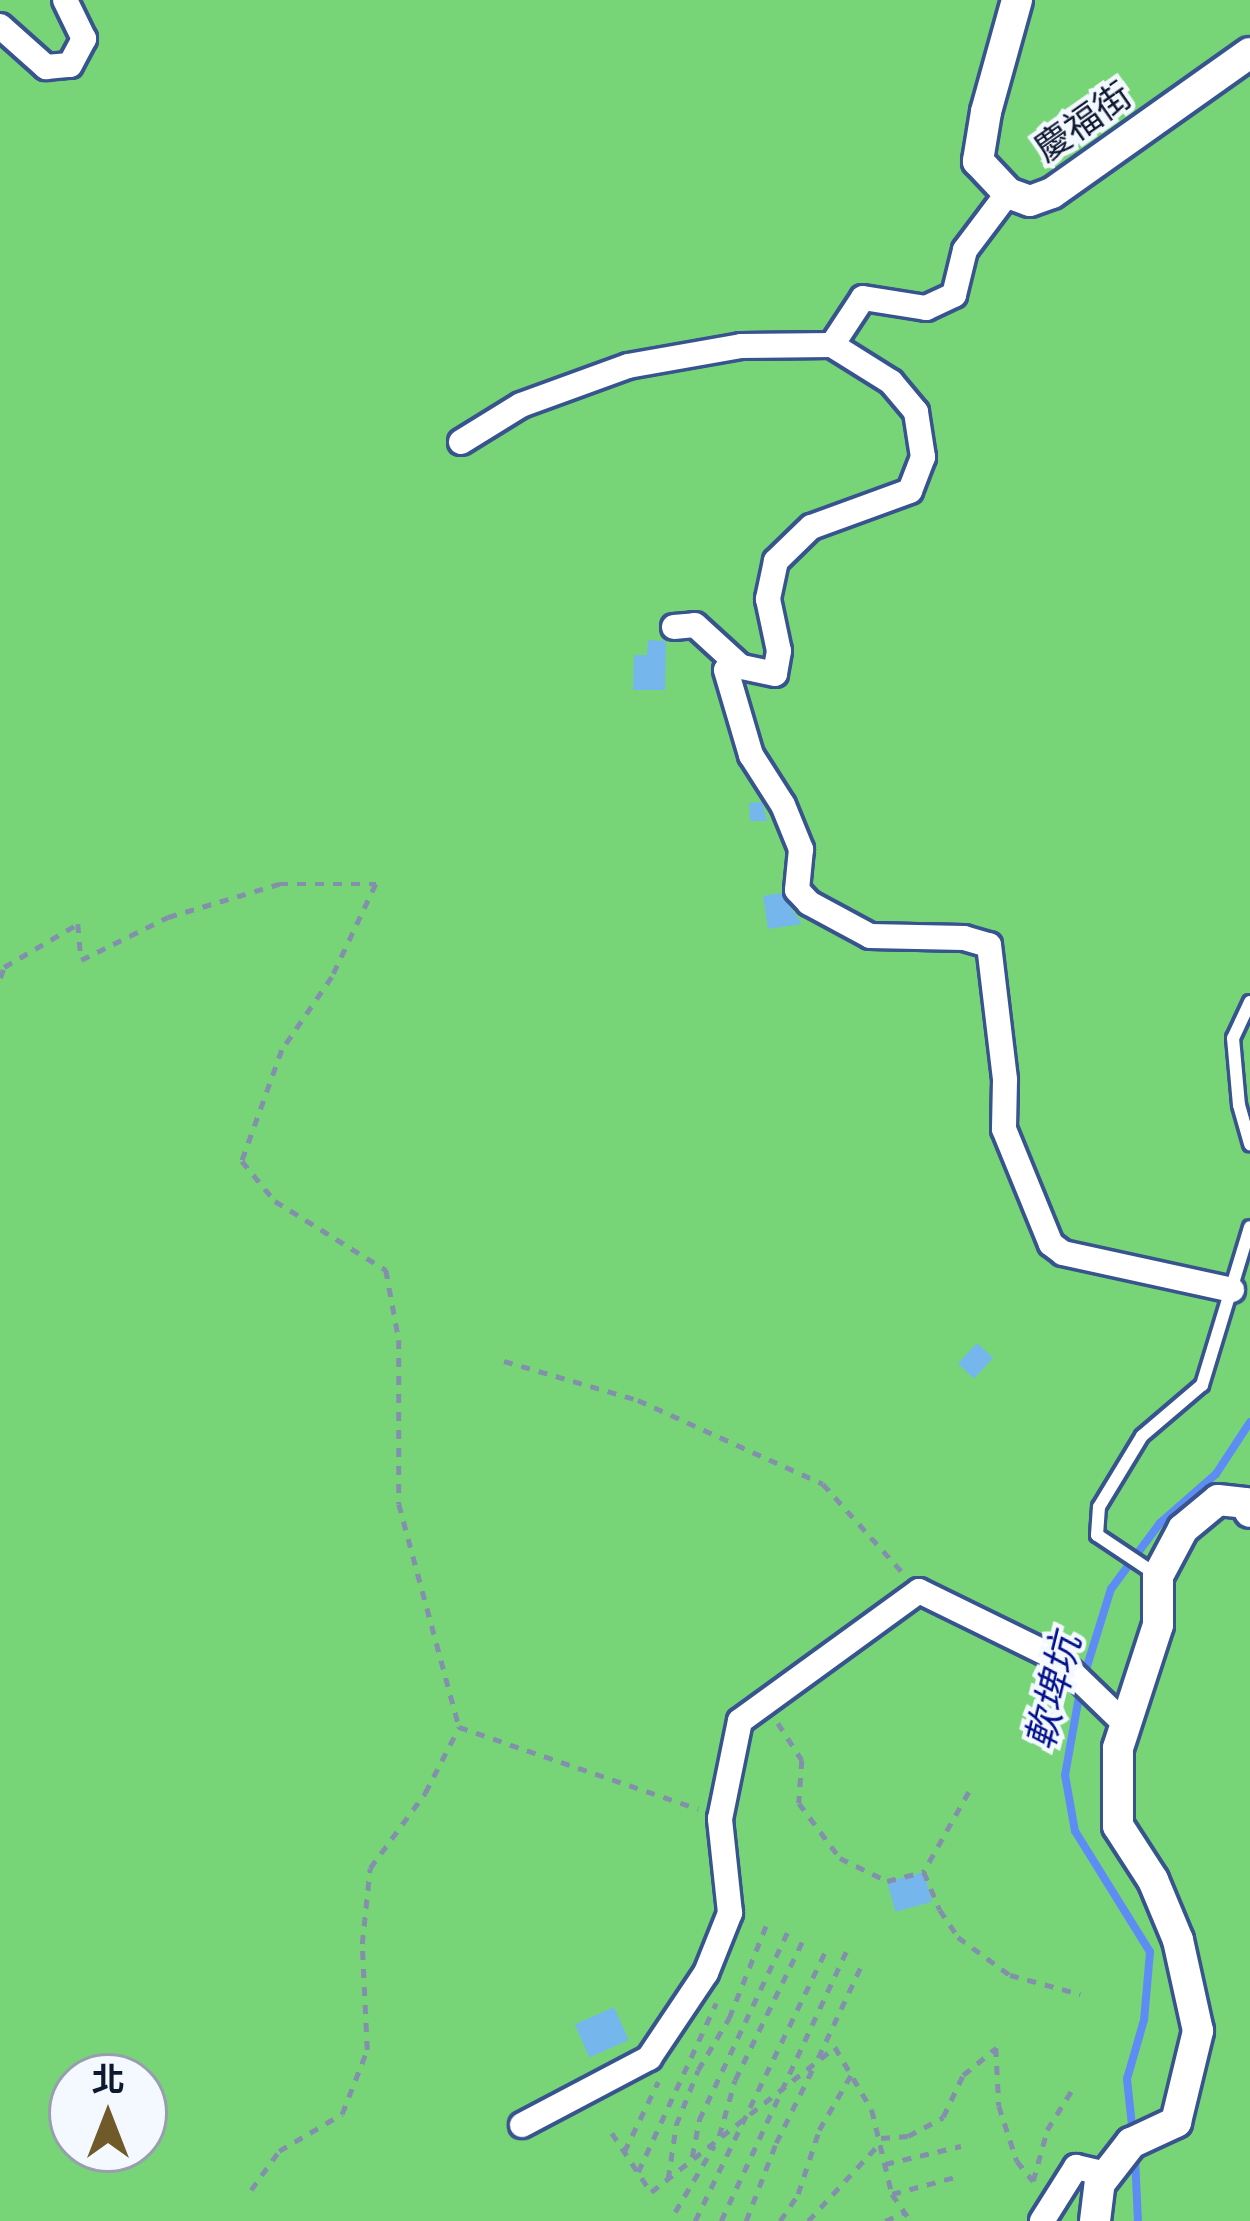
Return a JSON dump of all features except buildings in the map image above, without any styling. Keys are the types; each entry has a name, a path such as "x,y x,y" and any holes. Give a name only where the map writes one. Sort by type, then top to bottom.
{"street":[{"path":"0,26 46,68 70,65 84,39 65,0"},
{"name":"慶福街","path":"1017,0 979,145 979,161 1008,193 1030,201 1052,193 1250,53"},
{"path":"832,345 863,298 926,308 954,295 965,250 1008,193"},
{"path":"461,442 521,406 628,366 741,346 832,345 860,359 903,397 916,412 923,457 910,491 812,526 776,561 768,599 779,651 775,674 741,667 726,670 751,755 783,805 802,849 797,890 870,936 964,938 989,945 1005,1080 1004,1129 1051,1244 1063,1253 1232,1290"},
{"path":"674,627 695,625 741,667"},
{"path":"1095,2221 1103,2178 1131,2143 1176,2122 1198,2031 1178,1940 1154,1880 1118,1826 1113,1714 1158,1625 1158,1576 1183,1529 1218,1500 1245,1503 1250,1512"},
{"path":"522,2125 649,2058 706,1973 730,1912 720,1819 740,1721 920,1591 1058,1658 1113,1714"},
{"path":"1042,2221 1076,2167 1103,2178"}],"lane":[{"path":"1250,1002 1233,1038 1239,1105 1250,1144"},
{"path":"1158,1576 1097,1535 1100,1507 1142,1436 1202,1385 1250,1228"}],"path":[{"path":"0,978 4,967 78,924 81,960 168,917 279,884 376,884 332,977 282,1050 242,1160 275,1201 386,1270 399,1340 399,1504 459,1727 425,1793 370,1868 362,1945 367,2050 342,2114 279,2150 251,2190"},
{"path":"504,1361 638,1400 823,1484 920,1591"},
{"path":"765,1703 802,1760 799,1803 840,1858 887,1881 924,1872 969,1792"},
{"path":"459,1727 637,1784 720,1819"},
{"path":"924,1872 958,1937 1010,1975 1080,1994"},
{"path":"668,2179 676,2125 698,2070 729,2018 767,1924"},
{"path":"691,2161 699,2120 788,1931"},
{"path":"675,2212 718,2140 735,2080 804,1938"},
{"path":"695,2221 828,1946"},
{"path":"722,2221 846,1952"},
{"path":"746,2221 776,2143 864,1960"},
{"path":"638,2171 717,2003"},
{"path":"612,2133 651,2192 836,2048 872,2110 892,2194 911,2221"},
{"path":"808,2221 879,2141 908,2136 943,2117 963,2075 996,2048 999,2106 1017,2162 1033,2180 1047,2130 1075,2085"},
{"path":"624,2152 662,2075"},
{"path":"780,2221 798,2194 819,2130 851,2075"},
{"path":"885,2164 961,2146"},
{"path":"892,2194 955,2177"},
{"path":"885,2221 905,2212"}],"green space":[{"path":"0,0 1250,0 1250,2221 0,2221"}],"waterway":[{"name":"軟埤坑","path":"1084,1676 1111,1589 1160,1523 1216,1474 1250,1422"},
{"name":"軟埤坑","path":"1080,1691 1065,1775 1075,1831 1150,1952 1144,2020 1127,2079 1133,2135"},
{"name":"軟埤坑","path":"1135,2156 1138,2221"}]}
